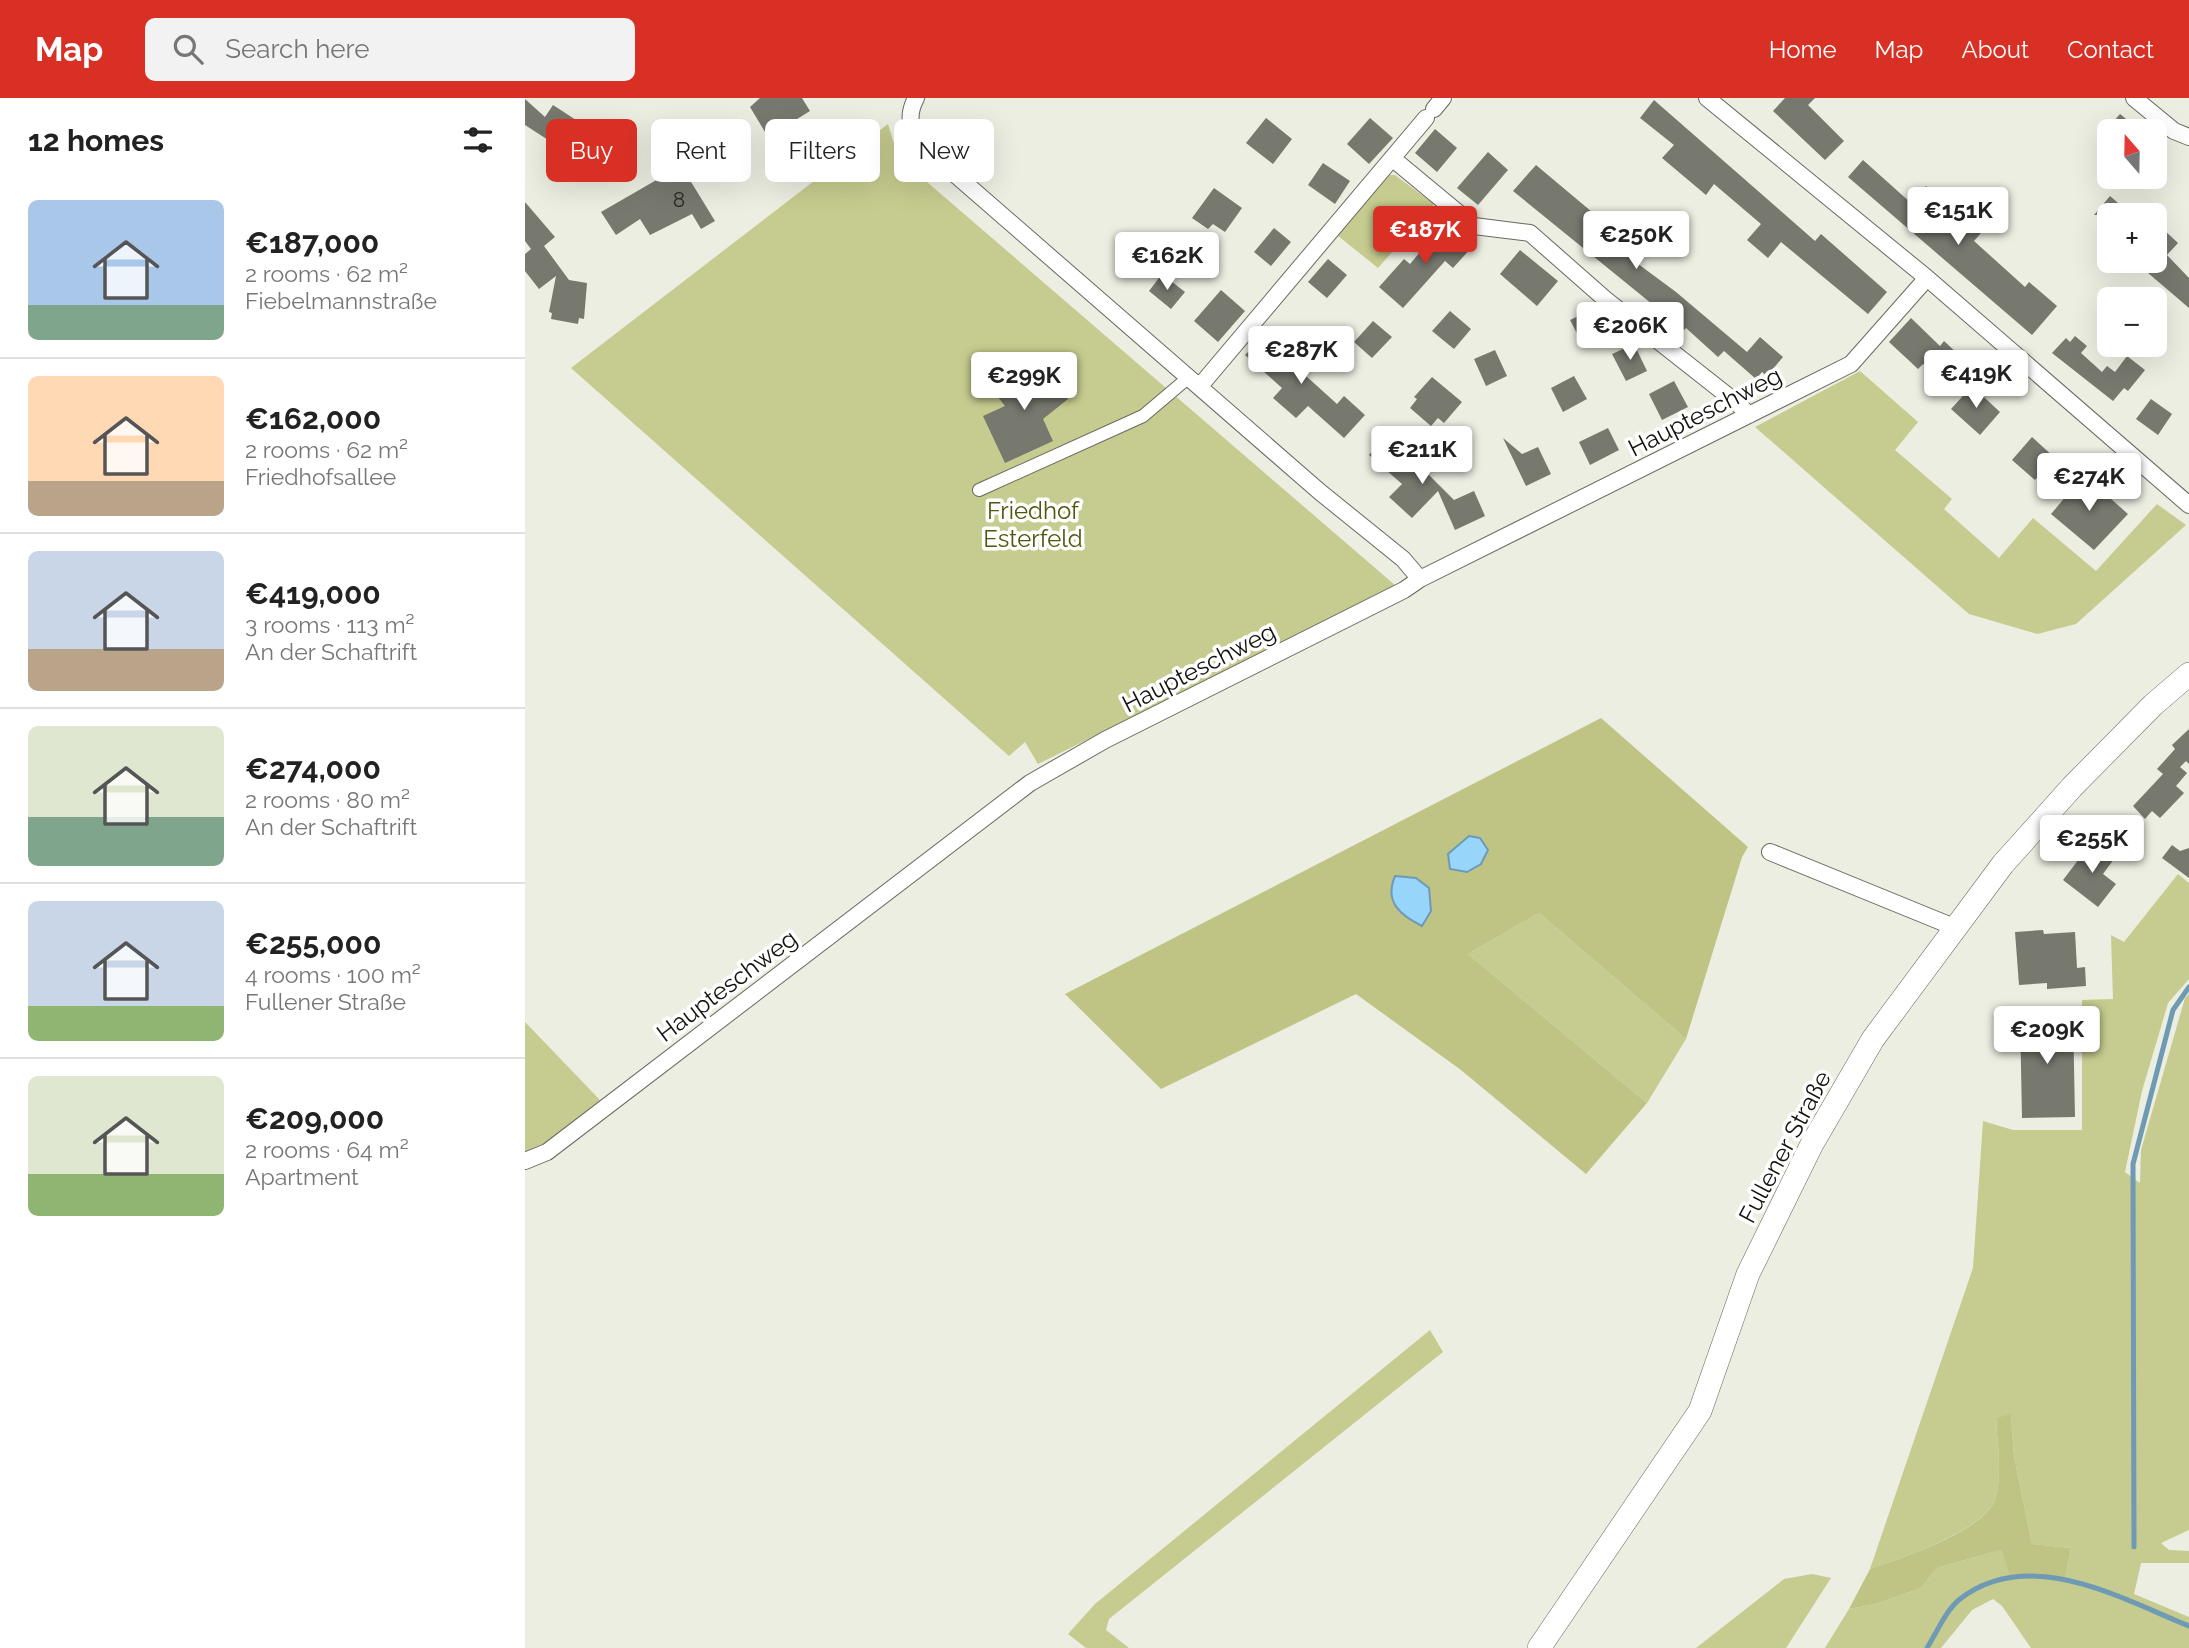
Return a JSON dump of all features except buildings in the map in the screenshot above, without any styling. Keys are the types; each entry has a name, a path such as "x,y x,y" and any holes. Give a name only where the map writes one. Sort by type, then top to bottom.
{"main road":[{"name":"Fullener Straße","path":"1539,1648 1699,1411 1748,1274 1812,1144 1873,1039 2003,864 2072,787 2153,705 2189,674"}],"street":[{"path":"916,98 909,111 911,128 919,143 1320,492 1403,559 1420,579"},
{"path":"1707,98 1927,278 2189,505"},
{"path":"2134,98 2174,131 2189,137"},
{"path":"979,490 1143,416 1195,382 1435,108"},
{"path":"1392,159 1474,226 1530,233 1605,299 1737,402 1749,415"},
{"name":"Haupteschweg","path":"525,1161 547,1152 1030,783 1105,740 1404,590 1420,579 1851,364 1927,278"},
{"path":"1770,852 1954,927"}],"green space":[{"name":"Friedhof Esterfeld","path":"888,124 894,144 894,182 927,182 1396,586 1038,764 1025,742 1009,756 571,368 813,182 880,182 880,130"},
{"path":"1388,175 1395,175 1434,204 1378,268 1337,235"},
{"path":"1860,371 1918,422 1895,450 1952,499 1944,509 1999,558 2033,518 2096,571 2157,504 2186,525 2076,624 2037,634 1969,614 1755,427"},
{"path":"1601,718 1748,847 1742,857 1686,1039 1539,913 1468,954 1647,1103 1586,1174 1461,1070 1356,994 1161,1089 1065,994"},
{"path":"2178,874 2189,883 2189,979 2168,1003 2142,1091 2125,1172 2140,1183 2141,1150 2185,998 2189,994 2189,1530 2161,1543 2169,1550 2189,1551 2189,1563 2141,1563 2134,1594 2189,1617 2189,1648 2031,1648 2002,1606 1993,1599 1972,1610 1941,1648 1825,1648 1849,1609 1876,1604 1921,1588 1937,1568 2001,1550 2011,1578 2065,1578 2071,1548 2032,1544 2014,1456 2011,1415 1996,1418 1999,1479 1995,1499 1988,1511 1975,1522 1940,1542 1870,1569 1973,1268 1983,1121 2013,1130 2082,1130 2082,1000 2113,999 2111,935 2124,942"},
{"path":"1539,913 1686,1039 1647,1103 1468,954"},
{"path":"525,1022 600,1100 545,1143 525,1152"},
{"path":"1430,1330 1443,1352 1109,1619 1106,1630 1129,1648 1086,1648 1068,1634 1095,1604"},
{"path":"2011,1414 2014,1456 2032,1544 2071,1548 2065,1579 2011,1579 2001,1550 1937,1568 1921,1588 1876,1604 1849,1609 1870,1569 1940,1542 1976,1522 1988,1511 1995,1499 1999,1479 1996,1418"},
{"path":"1812,1574 1831,1578 1786,1648 1696,1648 1784,1579"}],"water":[{"path":"1469,836 1480,838 1488,850 1481,864 1467,872 1450,869 1448,854"},
{"path":"1395,876 1416,878 1429,888 1431,911 1422,926 1396,907 1391,893"}],"waterway":[{"path":"2134,1547 2133,1164 2173,1010 2189,987"},
{"path":"1927,1648 1946,1615 1960,1599 1987,1584 2015,1577 2045,1577 2075,1582 2105,1591 2189,1626"}]}
